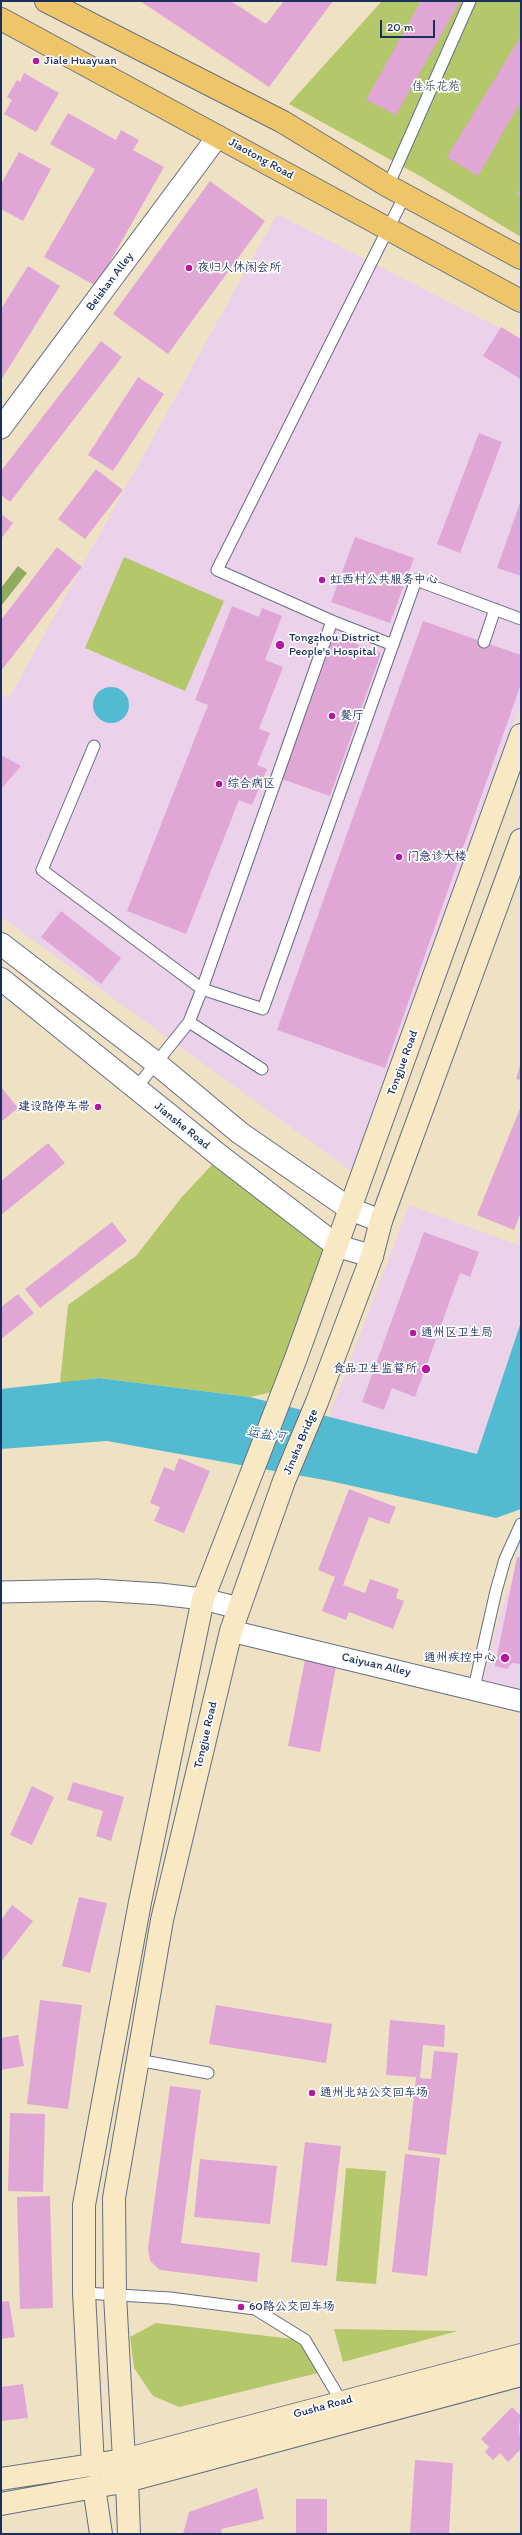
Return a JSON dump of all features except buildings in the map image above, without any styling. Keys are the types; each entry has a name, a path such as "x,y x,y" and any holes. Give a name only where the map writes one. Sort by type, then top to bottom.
{"main road":[{"path":"46,1 283,122 396,191 521,258"},
{"name":"Jiaotong Road","path":"1,20 521,301"},
{"name":"Tongjue Road","path":"203,1599 251,1477 282,1390 296,1358 521,735"},
{"path":"372,1256 381,1221 521,840"},
{"name":"Jinsha Bridge","path":"284,1481 317,1402 372,1256"},
{"name":"Tongjue Road","path":"126,2470 115,2295 114,2198 162,1920 231,1631 284,1481"},
{"path":"92,2466 84,2293 84,2205 140,1902 203,1599"},
{"name":"Gusha Road","path":"346,2412 521,2355"},
{"name":"Gusha Road","path":"126,2470 346,2412 521,2376"},
{"path":"1,2479 92,2466 126,2470"},
{"path":"1,2504 94,2487 126,2470"},
{"path":"126,2470 129,2534"},
{"path":"94,2487 101,2534"}],"street":[{"name":"Beishan Alley","path":"1,428 218,136"},
{"path":"1,944 151,1059 240,1133 350,1209 381,1221"},
{"name":"Jianshe Road","path":"1,979 220,1156 337,1246 372,1256"},
{"path":"1,1592 97,1590 203,1599 239,1608"},
{"name":"Caiyuan Alley","path":"231,1631 474,1688 521,1701"},
{"path":"92,2466 94,2487"}],"lane":[{"path":"393,645 332,621 217,570 396,191 470,1"},
{"path":"94,746 42,870 202,988 263,1009 416,580 521,619"},
{"path":"484,642 496,609"},
{"path":"136,1088 189,1022 332,621"},
{"path":"189,1022 262,1069"},
{"path":"474,1688 503,1566 521,1524"},
{"path":"138,2060 208,2073"},
{"path":"84,2293 170,2298 255,2309 305,2340 346,2412"}],"shaded area":[{"name":"Tongzhou District People's Hospital","path":"277,214 521,339 521,703 354,1173 1,917 1,693 9,698"},
{"name":"食品卫生监督所","path":"409,1205 521,1246 521,1322 477,1454 329,1417"},
{"name":"通州疾控中心","path":"521,1550 521,1701 481,1690 497,1625"}],"green space":[{"name":"佳乐花苑","path":"382,1 521,1 521,237 420,176 289,104"},
{"path":"124,557 224,601 185,691 85,648"},
{"path":"18,566 27,573 1,606 1,588"},
{"path":"220,1156 337,1246 282,1390 250,1397 99,1378 60,1383 68,1305 136,1256 181,1198"},
{"path":"346,2168 386,2171 376,2284 336,2281"},
{"path":"156,2323 310,2341 322,2372 179,2407 153,2396 134,2368 130,2337"},
{"path":"334,2329 458,2331 343,2362"}],"water":[{"path":"108,687 114,687 124,692 129,705 124,718 114,723 108,723 98,718 93,708 93,702 98,692"},
{"name":"运盐河","path":"521,1322 521,1509 496,1518 330,1481 107,1441 1,1449 1,1389 99,1378 250,1397 477,1454"}],"place":[{"name":"Jiale Huayuan","path":"36,61"},
{"name":"夜归人休闲会所","path":"189,268"},
{"name":"虹西村公共服务中心","path":"322,580"},
{"name":"Tongzhou District People's Hospital","path":"280,645"},
{"name":"餐厅","path":"332,716"},
{"name":"综合病区","path":"219,784"},
{"name":"门急诊大楼","path":"399,857"},
{"name":"建设路停车带","path":"98,1107"},
{"name":"通州区卫生局","path":"413,1333"},
{"name":"食品卫生监督所","path":"426,1369"},
{"name":"通州疾控中心","path":"505,1658"},
{"name":"通州北站公交回车场","path":"312,2093"},
{"name":"60路公交回车场","path":"241,2307"}]}
